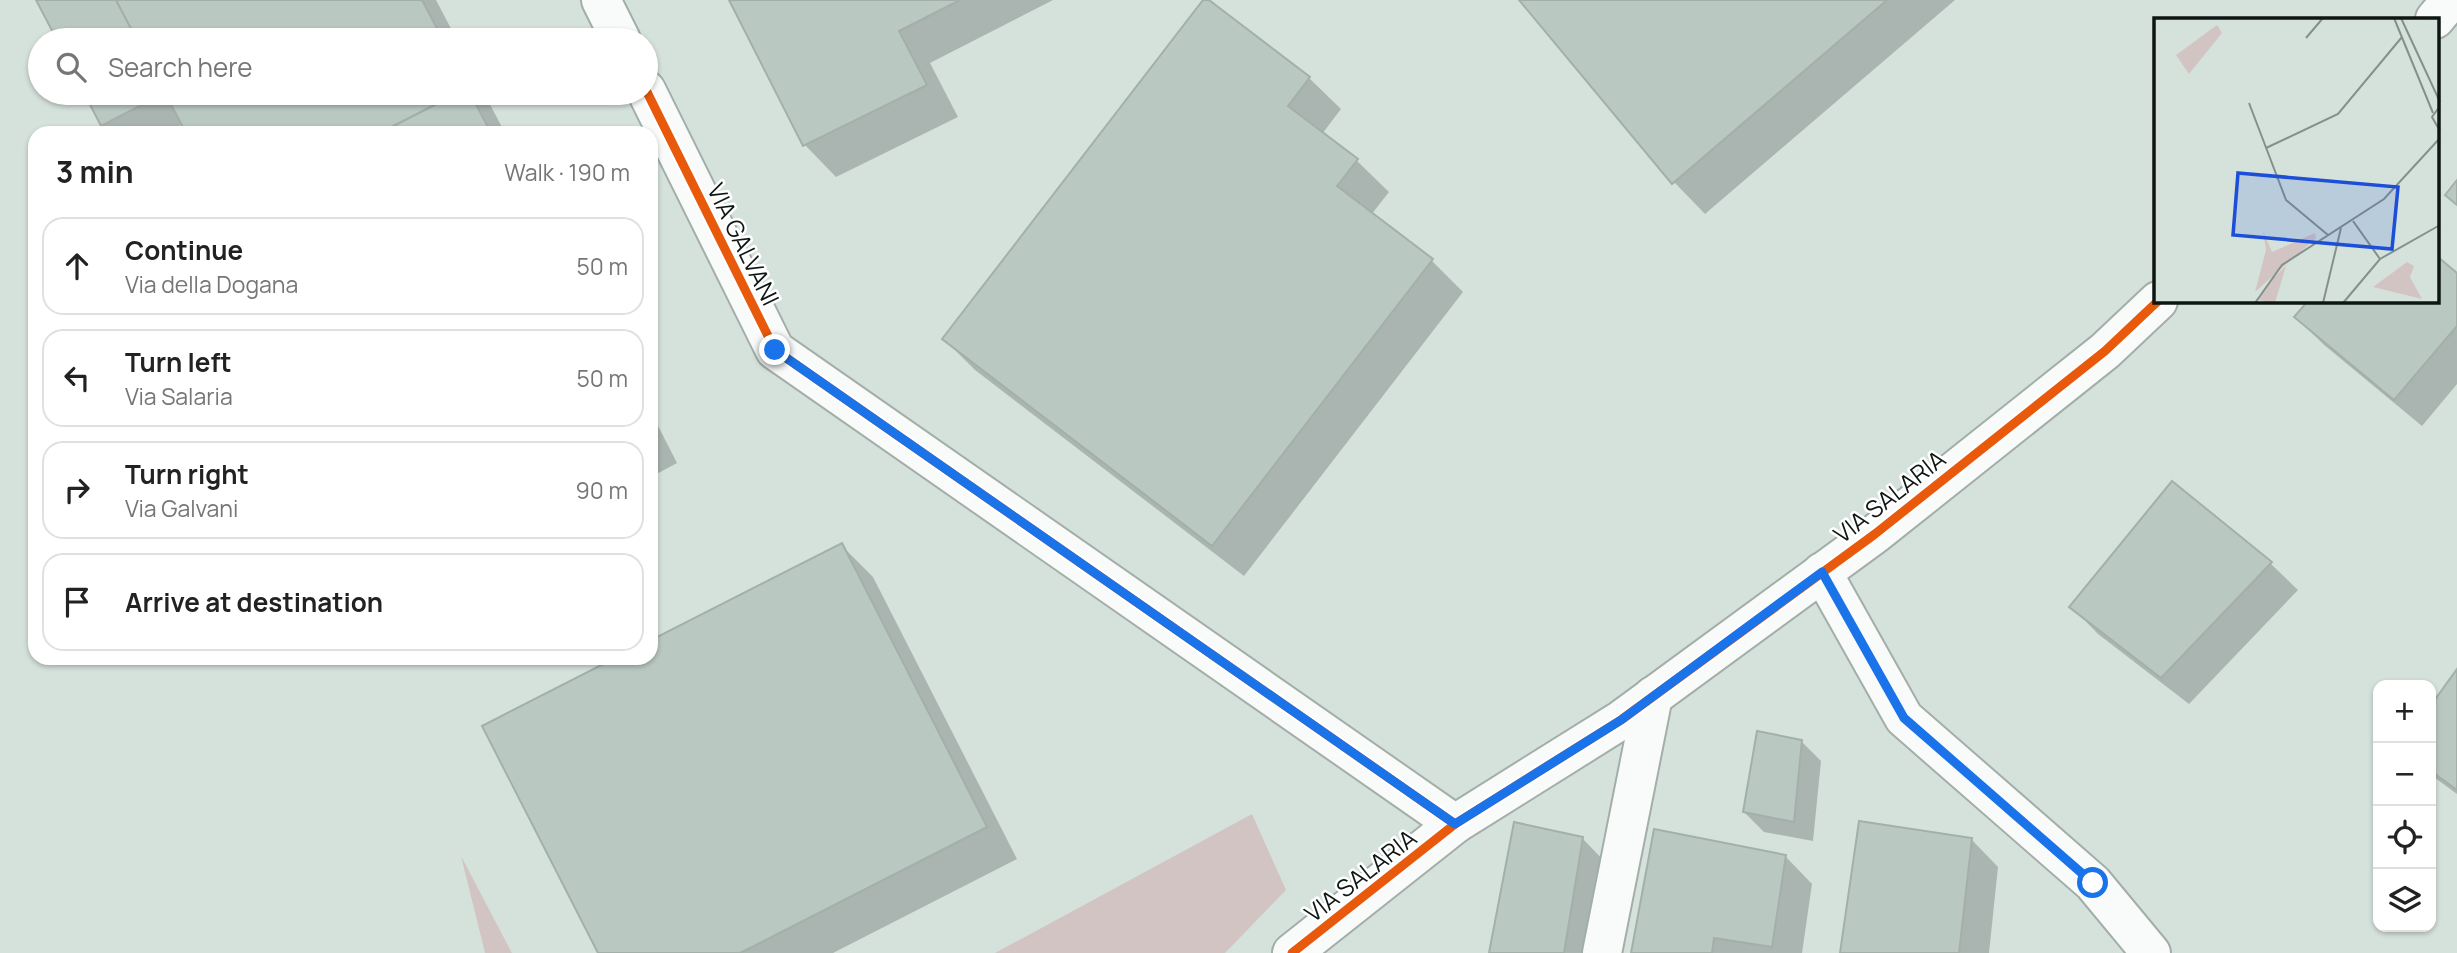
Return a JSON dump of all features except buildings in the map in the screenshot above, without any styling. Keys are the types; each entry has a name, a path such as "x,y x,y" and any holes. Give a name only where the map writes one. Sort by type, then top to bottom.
{"street":[{"path":"601,0 615,28"},
{"path":"2436,18 2451,0"},
{"name":"VIA GALVANI","path":"653,105 775,350 1455,824"},
{"name":"VIA SALARIA","path":"1292,953 1455,824 1621,720 1885,525 2105,351 2156,303"},
{"path":"1822,572 1904,718 2093,883 2151,953"},
{"path":"1602,953 1653,696"}],"shaded area":[{"path":"1252,814 1286,890 1225,953 995,953"},
{"path":"461,856 512,953 485,953"}],"cycle path":[{"path":"653,105 775,350 1455,824"},
{"path":"1292,953 1455,824 1621,720 1875,534 2105,351 2156,303"}],"route":[{"path":"775,350 1455,824 1621,720 1822,572 1904,718 2093,883"}]}
